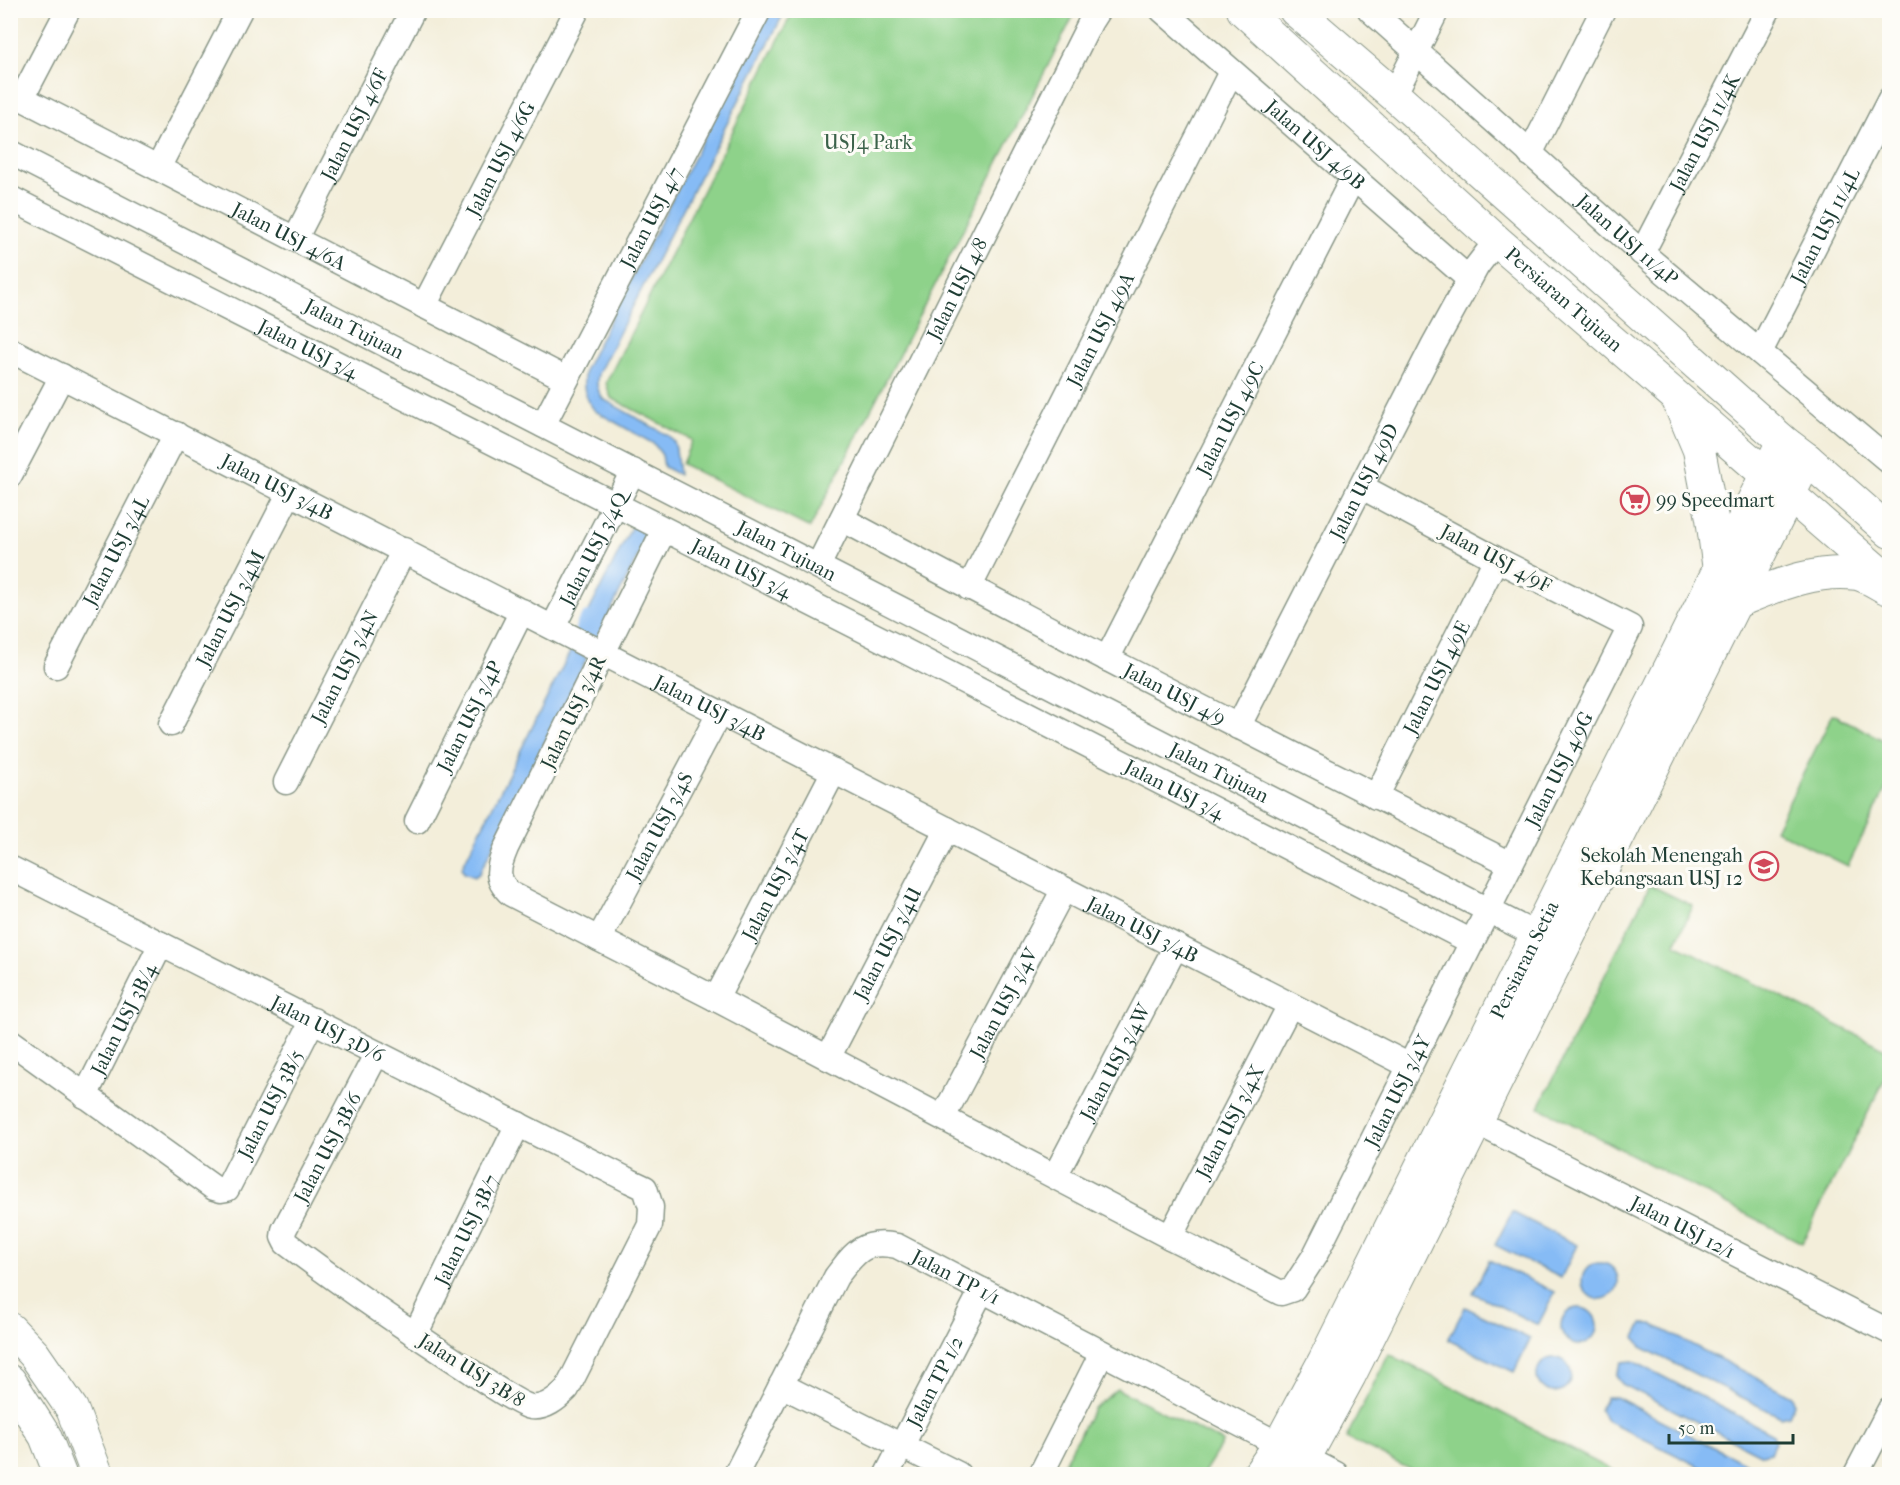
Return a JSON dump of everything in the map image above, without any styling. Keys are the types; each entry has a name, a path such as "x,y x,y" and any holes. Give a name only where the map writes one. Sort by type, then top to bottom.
{"main road":[{"name":"Persiaran Tujuan","path":"1243,10 1498,242 1890,582"},
{"name":"Persiaran Tujuan","path":"1295,10 1890,532"},
{"path":"1675,394 1699,450 1719,570"},
{"name":"Persiaran Setia","path":"1259,1474 1293,1459 1360,1354 1476,1122 1549,942 1719,570 1767,474 1795,450"},
{"name":"Persiaran Setia","path":"1293,1459 1324,1361 1443,1122 1549,942 1736,602 1790,494 1795,450"},
{"path":"1736,602 1783,583 1828,573 1859,574 1890,589"},
{"path":"1443,1122 1456,1117 1476,1122"},
{"path":"10,1329 34,1354 72,1409 97,1474"},
{"path":"10,1381 45,1436 60,1474"}],"street":[{"path":"16,95 68,10"},
{"path":"158,168 240,10"},
{"name":"Jalan USJ 4/6F","path":"295,239 413,10"},
{"name":"Jalan USJ 4/6G","path":"424,306 577,10"},
{"name":"Jalan USJ 4/7","path":"543,424 759,10"},
{"name":"Jalan USJ 4/8","path":"818,566 1098,10"},
{"name":"Jalan USJ 4/9B","path":"1162,10 1469,279"},
{"name":"Jalan USJ 11/4P","path":"1370,10 1642,253 1760,352 1886,450"},
{"path":"1394,95 1437,10"},
{"path":"1530,154 1603,10"},
{"name":"Jalan USJ 11/4K","path":"1642,253 1768,10"},
{"name":"Jalan USJ 4/9A","path":"969,588 1231,72"},
{"name":"Jalan USJ 4/6A","path":"16,95 566,379"},
{"name":"Jalan USJ 11/4L","path":"1760,352 1890,99"},
{"name":"Jalan Tujuan","path":"10,152 1549,942"},
{"name":"Jalan USJ 4/9C","path":"1107,659 1353,178"},
{"name":"Jalan USJ 3/4","path":"10,198 1472,942"},
{"name":"Jalan USJ 4/9D","path":"1238,727 1434,344 1469,279 1486,253 1498,242"},
{"name":"Jalan USJ 3/4B","path":"10,350 1410,1066"},
{"path":"10,475 62,376"},
{"name":"Jalan USJ 3/4L","path":"56,666 176,434"},
{"name":"Jalan USJ 3/4Q","path":"553,627 633,471"},
{"name":"Jalan USJ 4/9F","path":"1362,487 1630,627"},
{"name":"Jalan USJ 3/4M","path":"171,724 290,492"},
{"name":"Jalan USJ 4/9","path":"842,519 969,588 1238,727 1511,864"},
{"name":"Jalan USJ 3/4R","path":"511,894 502,886 499,875 500,861 663,530"},
{"name":"Jalan USJ 3/4N","path":"286,782 404,550"},
{"name":"Jalan USJ 4/9E","path":"1376,796 1496,559"},
{"name":"Jalan USJ 3/4P","path":"417,821 522,611"},
{"name":"Jalan USJ 4/9G","path":"1488,911 1630,627"},
{"name":"Jalan USJ 3/4S","path":"599,939 720,712"},
{"name":"Jalan USJ 3/4T","path":"716,999 834,771"},
{"name":"Jalan USJ 3/4U","path":"828,1058 947,829"},
{"name":"Jalan USJ 3D/6","path":"13,876 161,944 645,1188"},
{"name":"Jalan USJ 3/4V","path":"944,1117 1064,889"},
{"name":"Jalan USJ 3/4Y","path":"511,894 1281,1293 1293,1289 1315,1255 1488,911"},
{"name":"Jalan USJ 3B/4","path":"85,1096 161,944"},
{"name":"Jalan USJ 3/4W","path":"1055,1176 1176,946"},
{"name":"Jalan USJ 3/4X","path":"1170,1237 1290,1005"},
{"name":"Jalan USJ 3B/5","path":"85,1096 214,1188 227,1189 313,1020"},
{"path":"10,1041 85,1096"},
{"name":"Jalan USJ 3B/6","path":"286,1243 284,1230 377,1053"},
{"name":"Jalan USJ 12/1","path":"1476,1122 1890,1332"},
{"name":"Jalan USJ 3B/7","path":"416,1335 518,1124"},
{"name":"Jalan USJ 3B/8","path":"286,1243 346,1289 416,1335 528,1407 540,1408 557,1399 567,1389 650,1225 651,1207 645,1188"},
{"name":"Jalan TP 1/1","path":"736,1474 836,1277 863,1247 880,1242 897,1246 1102,1353 1293,1459 1336,1474"},
{"name":"Jalan TP 1/2","path":"887,1474 982,1290"},
{"path":"1041,1474 1102,1353"},
{"path":"781,1385 958,1474"},
{"path":"1856,1474 1890,1409"}],"green space":[{"name":"USJ4 Park","path":"793,11 1076,11 810,528 682,464 692,440 611,398 606,383"},
{"path":"1833,714 1889,743 1889,782 1848,866 1775,830"},
{"path":"1650,885 1693,906 1675,944 1889,1051 1889,1071 1802,1243 1539,1107"},
{"path":"1389,1354 1619,1474 1420,1474 1346,1438"},
{"path":"1117,1389 1223,1442 1203,1474 1058,1474 1093,1409"}],"water":[{"path":"769,11 785,11 598,374 599,393 603,399 669,436 674,442 679,475 664,467 662,455 654,444 595,411 585,391 585,369"},
{"path":"632,526 649,534 602,628 599,629 586,623 585,619"},
{"path":"571,650 586,657 586,660 479,874 474,877 464,873 462,867"},
{"path":"1512,1212 1577,1245 1561,1278 1495,1245"},
{"path":"1489,1260 1555,1292 1538,1325 1473,1293"},
{"path":"1600,1263 1612,1269 1618,1281 1612,1293 1600,1299 1588,1293 1582,1281 1588,1269"},
{"path":"1465,1307 1530,1339 1514,1372 1448,1340"},
{"path":"1579,1308 1591,1314 1597,1326 1591,1338 1579,1344 1567,1338 1561,1326 1567,1314"},
{"path":"1642,1324 1652,1324 1792,1396 1794,1404 1789,1415 1781,1417 1641,1347 1635,1337"},
{"path":"1554,1358 1566,1363 1571,1375 1566,1387 1554,1392 1542,1387 1537,1375 1542,1363"},
{"path":"1633,1361 1773,1434 1775,1442 1770,1453 1762,1455 1622,1384 1616,1375 1622,1362"},
{"path":"1606,1397 1616,1397 1756,1469 1758,1474 1714,1474 1606,1420 1600,1410"}],"waterway":[{"path":"590,630 592,626"}],"place":[{"name":"99 Speedmart","path":"1635,500"},
{"name":"Sekolah Menengah Kebangsaan USJ 12","path":"1764,866"}]}
